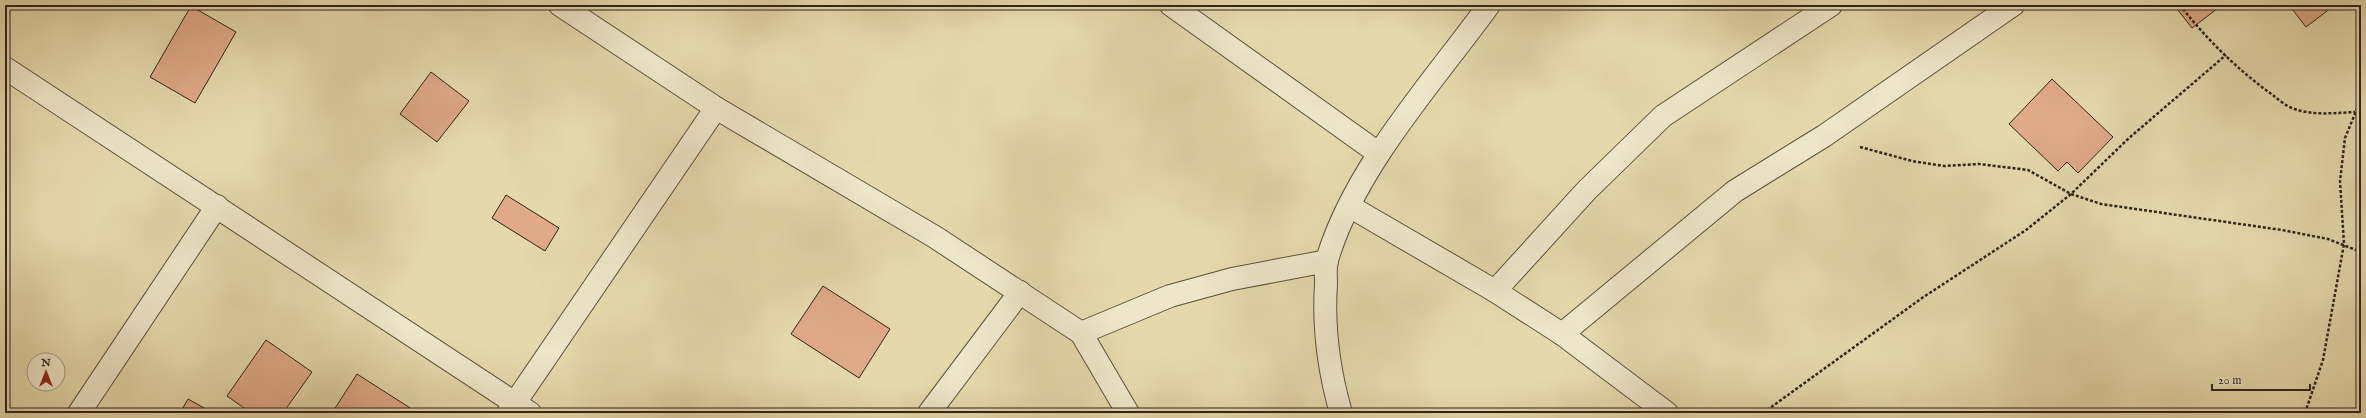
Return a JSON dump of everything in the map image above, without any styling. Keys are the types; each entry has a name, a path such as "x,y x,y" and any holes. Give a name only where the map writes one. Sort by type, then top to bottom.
{"street":[{"path":"560,5 716,108 935,237 1081,333 1128,413"},
{"path":"1171,5 1378,153"},
{"path":"1341,413 1332,384 1324,316 1327,261 1349,206 1378,153 1489,5"},
{"path":"1495,291 1587,190 1663,116 1831,5"},
{"path":"1562,334 1736,190 1824,136 2013,5"},
{"path":"5,68 217,206 518,410 716,108"},
{"path":"79,413 217,206"},
{"path":"1349,206 1495,291 1562,334 1667,413"},
{"path":"1081,333 1170,296 1232,279 1327,261"},
{"path":"929,413 1020,292"}],"path":[{"path":"2180,5 2197,27 2226,56 2262,88 2291,108 2319,114 2356,112"},
{"path":"1763,413 1922,298 2026,230 2071,194 2129,138 2226,56"},
{"path":"2305,413 2323,360 2344,244 2340,181 2345,138 2361,99"},
{"path":"1824,136 1912,161 1944,166 1979,164 2028,170 2071,194 2101,204 2282,230 2344,244 2361,252"}],"building":[{"path":"2174,5 2222,5 2192,28"},
{"path":"2289,5 2335,5 2306,27"},
{"path":"191,6 236,32 195,103 150,77"},
{"path":"431,72 469,101 437,142 400,114"},
{"path":"2052,79 2113,137 2078,173 2067,162 2058,171 2009,124"},
{"path":"506,195 559,228 545,251 492,218"},
{"path":"823,286 890,329 859,378 791,334"},
{"path":"266,340 312,372 283,413 251,413 227,396"},
{"path":"357,374 418,413 332,413"},
{"path":"188,399 213,413 180,413"}]}
